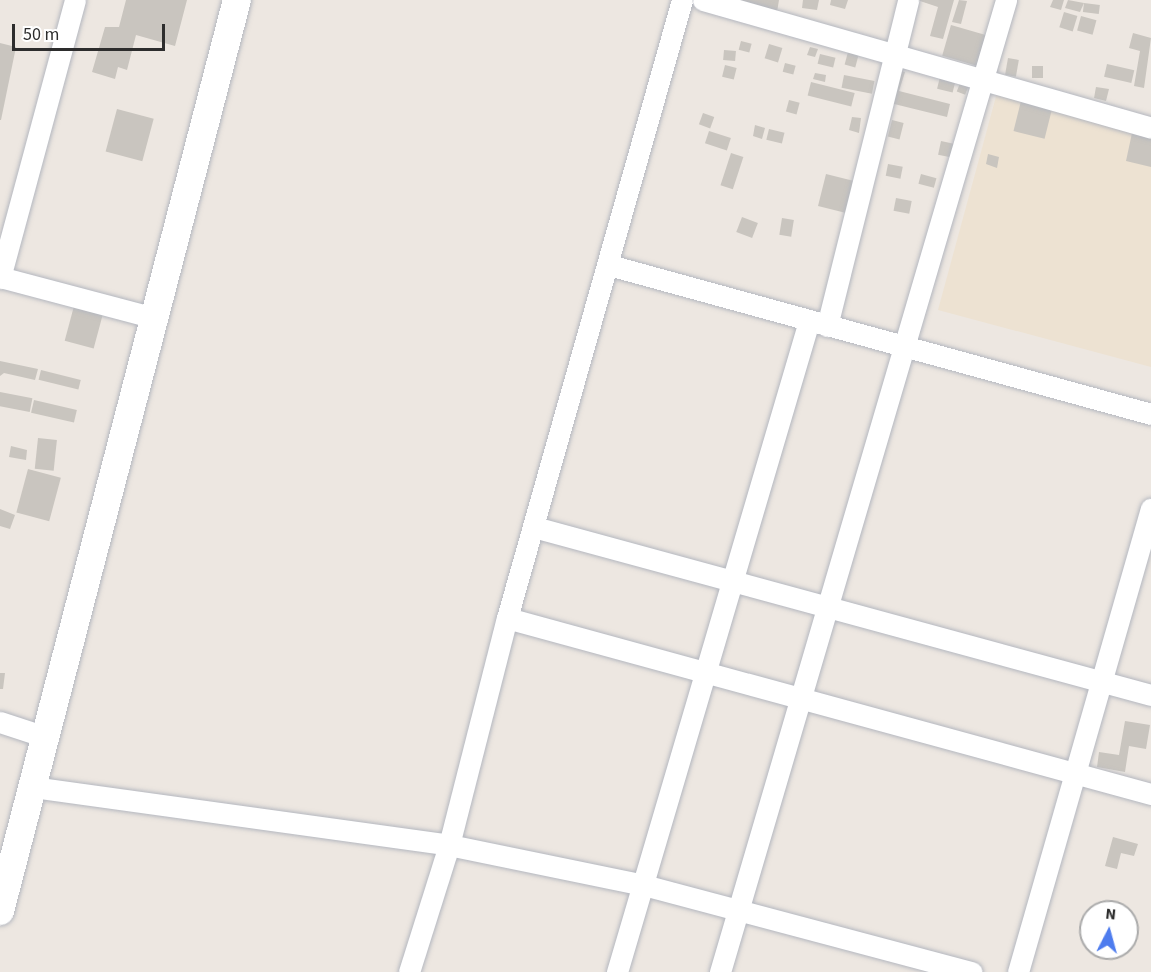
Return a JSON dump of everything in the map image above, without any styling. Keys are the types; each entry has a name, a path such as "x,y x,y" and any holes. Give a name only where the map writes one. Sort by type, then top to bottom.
{"street":[{"path":"75,0 0,277 154,318"},
{"path":"0,911 237,0"},
{"path":"409,972 449,845 507,618 609,265 682,0"},
{"path":"703,0 1151,128"},
{"path":"618,972 729,582 818,324 908,0"},
{"path":"720,972 901,347 1006,0"},
{"path":"609,265 1151,414"},
{"path":"1018,972 1151,509"},
{"path":"534,528 1151,695"},
{"path":"507,618 1151,794"},
{"path":"0,722 46,737"},
{"path":"33,788 449,845 644,885 911,964 972,972"}],"shaded area":[{"path":"997,93 1151,136 1151,367 938,310"}],"building":[{"path":"126,0 187,0 175,46 136,35 127,70 118,67 115,79 92,72 105,27 119,27"},
{"path":"737,0 779,0 777,12"},
{"path":"803,0 819,0 817,10 802,8"},
{"path":"831,0 848,0 845,9 830,5"},
{"path":"917,0 954,0 943,39 930,36 938,7"},
{"path":"959,0 967,1 961,24 952,22"},
{"path":"1053,0 1064,0 1061,10 1050,7"},
{"path":"1068,0 1084,3 1080,12 1065,8"},
{"path":"1084,3 1100,5 1099,14 1083,12"},
{"path":"1064,12 1077,16 1073,31 1059,27"},
{"path":"1081,16 1096,20 1093,35 1077,30"},
{"path":"951,25 986,35 977,66 942,56"},
{"path":"1133,33 1151,38 1144,88 1134,86 1140,51 1129,48"},
{"path":"741,41 752,44 749,53 739,50"},
{"path":"0,43 16,47 1,120 0,120"},
{"path":"769,44 782,48 778,62 765,58"},
{"path":"810,47 818,49 815,57 807,55"},
{"path":"724,50 736,51 735,61 723,60"},
{"path":"848,52 859,55 855,67 845,65"},
{"path":"820,54 836,58 833,68 818,64"},
{"path":"1008,58 1019,60 1016,77 1005,75"},
{"path":"785,63 796,66 793,75 783,72"},
{"path":"1107,64 1134,70 1131,83 1104,77"},
{"path":"725,65 737,68 734,80 722,77"},
{"path":"1032,66 1043,66 1043,78 1032,78"},
{"path":"895,70 905,72 899,91 950,104 947,117 886,102"},
{"path":"815,73 826,75 825,82 813,79"},
{"path":"844,75 874,81 872,94 842,88"},
{"path":"940,77 956,81 953,93 937,89"},
{"path":"811,82 855,93 851,106 808,96"},
{"path":"960,83 968,86 965,95 957,91"},
{"path":"1096,87 1109,89 1106,101 1094,98"},
{"path":"789,100 800,103 797,114 786,112"},
{"path":"1021,101 1052,109 1045,139 1014,131"},
{"path":"117,109 154,119 142,161 106,152"},
{"path":"703,113 714,117 710,128 699,124"},
{"path":"852,117 861,118 859,133 849,130"},
{"path":"892,120 904,123 900,139 888,136"},
{"path":"755,125 765,128 762,139 753,136"},
{"path":"769,129 785,133 782,144 766,140"},
{"path":"709,131 731,138 727,150 705,143"},
{"path":"1132,133 1151,138 1151,167 1126,161"},
{"path":"941,141 955,144 952,158 938,155"},
{"path":"731,153 743,157 733,189 720,185"},
{"path":"988,154 999,157 997,168 986,164"},
{"path":"888,164 903,167 900,179 886,176"},
{"path":"826,174 859,182 851,214 818,206"},
{"path":"921,174 936,178 934,188 918,184"},
{"path":"896,198 912,201 909,214 894,211"},
{"path":"742,217 758,223 752,238 736,232"},
{"path":"782,218 794,220 791,237 779,235"},
{"path":"74,306 103,314 94,349 65,341"},
{"path":"0,361 38,369 35,380 4,373 0,376"},
{"path":"41,370 81,380 78,390 39,380"},
{"path":"0,392 32,398 30,412 0,406"},
{"path":"34,400 77,410 74,423 31,413"},
{"path":"38,438 57,440 54,471 35,469"},
{"path":"11,446 27,450 26,460 9,457"},
{"path":"28,469 61,478 49,521 16,512"},
{"path":"0,509 15,515 10,529 0,526"},
{"path":"0,673 5,673 3,689 0,689"},
{"path":"1125,721 1150,725 1146,749 1129,746 1125,772 1097,767 1099,752 1119,755"},
{"path":"1113,837 1138,844 1134,856 1121,853 1117,869 1105,866"}]}
